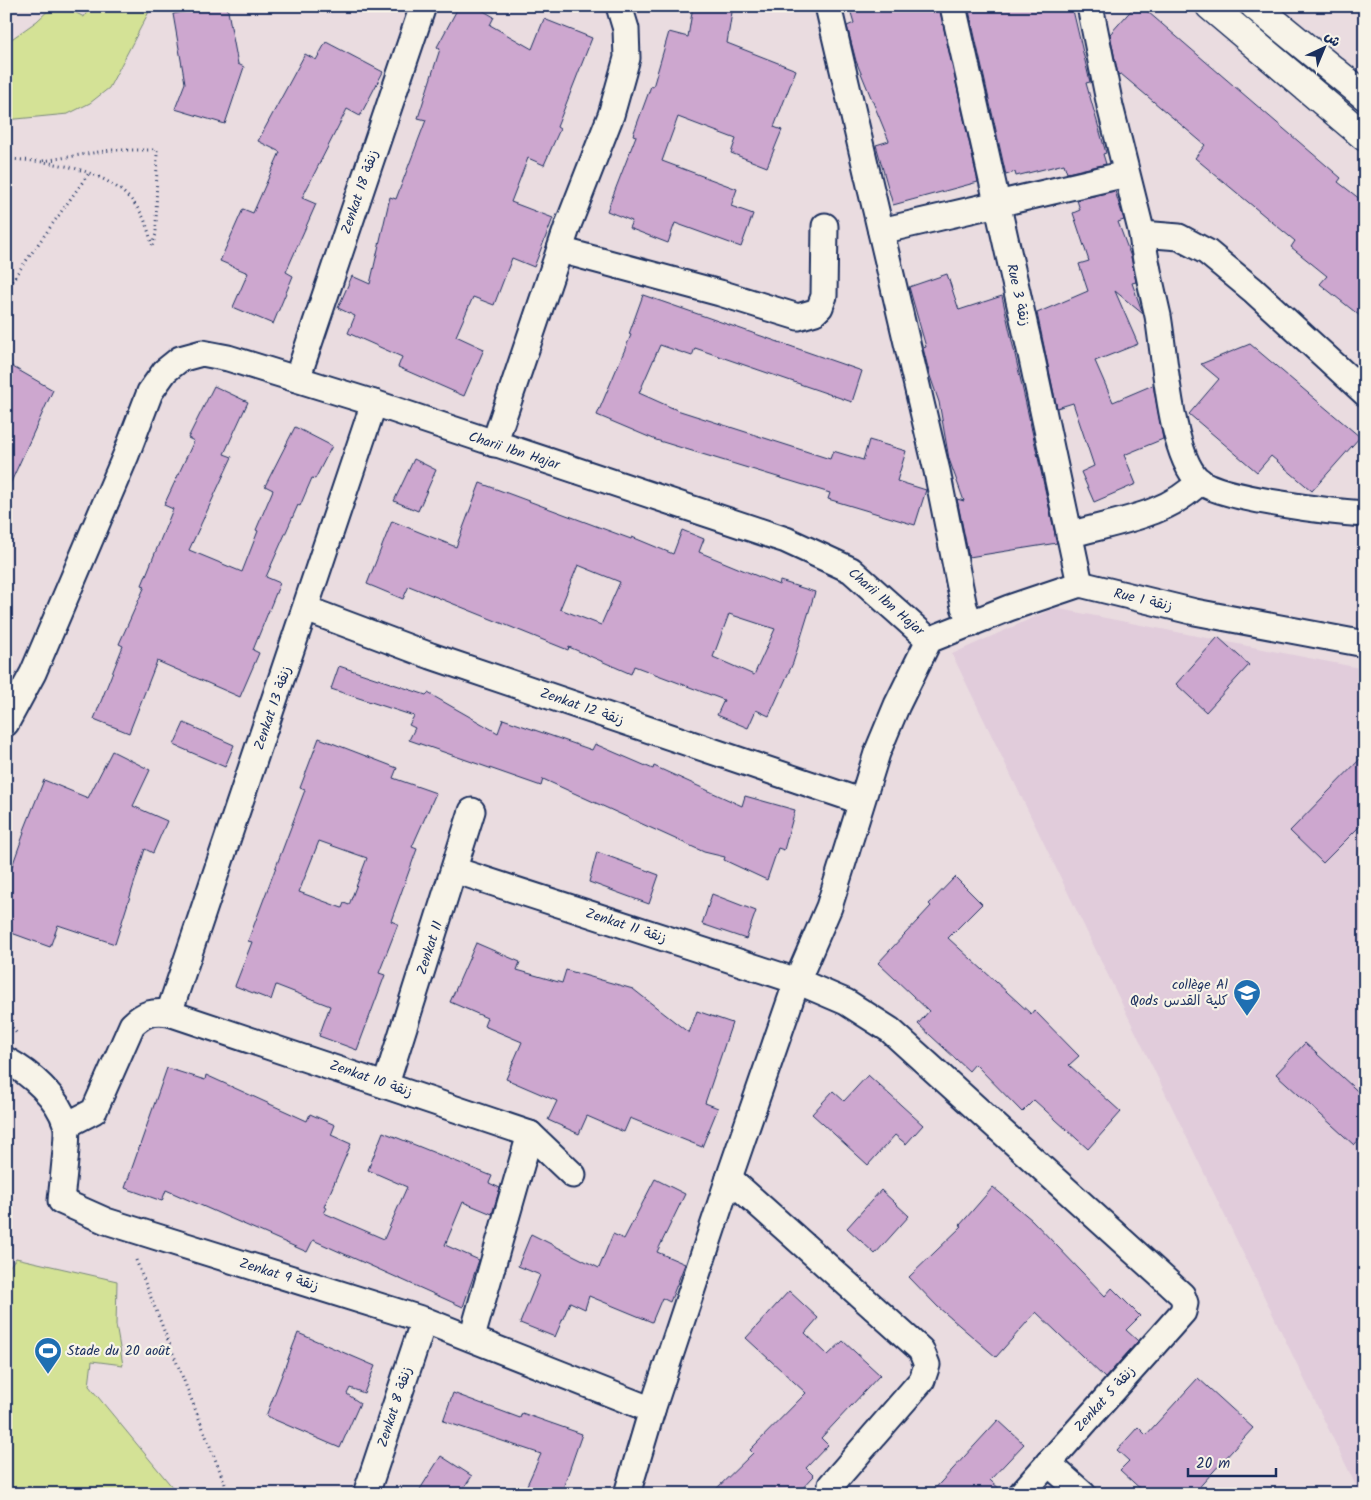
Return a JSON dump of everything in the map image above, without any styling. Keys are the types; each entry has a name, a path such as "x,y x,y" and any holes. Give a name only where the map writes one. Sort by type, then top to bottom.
{"main road":[{"path":"1210,6 1365,137"},
{"path":"1265,10 1365,96"}],"street":[{"name":"Zenkat 18 زنقة","path":"297,379 423,6"},
{"path":"494,444 560,250 612,115 627,58 626,29 619,6"},
{"path":"828,6 937,471 964,607 971,624"},
{"name":"Rue 3 زنقة","path":"953,6 1080,584"},
{"path":"1090,6 1126,174 1142,234 1145,262 1158,316 1176,428 1190,469 1200,481 1247,497 1332,512 1365,514"},
{"path":"881,231 1126,174"},
{"path":"560,250 798,317 815,312 820,308 824,296 826,226"},
{"path":"1142,234 1179,238 1207,252 1253,290 1365,393"},
{"name":"Charii Ibn Hajar","path":"6,723 33,673 126,455 138,419 150,392 165,371 180,359 202,353 219,356 374,403 494,444 734,521 822,554 851,570 929,640"},
{"name":"Zenkat 13 زنقة","path":"169,1013 374,403"},
{"path":"1070,535 1166,506 1188,494 1200,481"},
{"path":"628,1494 652,1410 729,1178 797,981 829,907 860,801 897,704 929,640 1008,608 1080,584"},
{"name":"Rue 1 زنقة","path":"1080,584 1195,612 1365,644"},
{"name":"Zenkat 12 زنقة","path":"306,609 431,656 860,801"},
{"name":"Zenkat 11","path":"386,1084 472,811"},
{"name":"Zenkat 11 زنقة","path":"454,870 797,981 846,1002 890,1030 1182,1295 1185,1303"},
{"name":"Zenkat 10 زنقة","path":"67,1125 94,1111 132,1024 142,1015 154,1011 169,1013 386,1084 530,1134"},
{"path":"6,1060 21,1068 46,1090 67,1125"},
{"name":"Zenkat 9 زنقة","path":"67,1125 60,1202 91,1216 424,1320 472,1337 652,1410"},
{"path":"472,1337 530,1134 573,1175"},
{"path":"729,1178 921,1350 927,1366 922,1380 831,1485"},
{"name":"Zenkat 5 زنقة","path":"1021,1494 1183,1312 1185,1303"},
{"name":"Zenkat 8 زنقة","path":"366,1494 424,1320"},
{"path":"1048,1463 1083,1494"}],"path":[{"path":"6,159 43,161 89,173 130,198 142,215 152,246 156,234 157,150 111,150 43,161"},
{"path":"6,289 89,173"},
{"path":"123,1226 229,1494"}],"shaded area":[{"name":"collège Al Qods كلية القدس","path":"1055,608 1365,669 1365,1494 1360,1494 952,654"}],"green space":[{"path":"53,6 63,6 84,17 90,6 152,6 109,88 90,103 68,114 6,120 6,43 37,21"},
{"name":"Stade du 20 août","path":"16,1258 117,1281 116,1325 123,1365 92,1361 89,1386 178,1494 6,1494 6,1271"}],"building":[{"path":"194,6 227,6 238,64 244,67 225,124 175,109 185,83 173,14 194,10"},
{"path":"459,6 475,6 494,17 490,25 532,49 544,19 592,38 557,127 560,129 544,165 528,158 511,202 553,218 534,267 512,258 494,305 473,297 456,336 484,349 464,396 398,367 402,357 348,333 355,316 338,308 352,276 370,284 390,197 396,199 426,120 418,118 440,49 437,47"},
{"path":"693,6 733,6 727,43 796,70 774,127 782,130 767,167 731,153 736,139 678,117 662,161 737,189 731,206 753,214 741,247 675,223 668,243 629,228 632,221 607,211 636,136 633,135 651,86 653,87 669,32 688,37"},
{"path":"849,6 939,6 978,182 893,205 876,145 889,141 856,61 847,26 854,23"},
{"path":"968,6 1072,6 1090,82 1086,83 1106,153 1103,154 1106,164 1067,173 1064,164 1016,176 1015,172 1006,175"},
{"path":"1135,6 1141,6 1341,178 1338,182 1365,203 1365,320 1320,284 1327,276 1291,247 1295,241 1195,158 1205,145 1121,74 1118,75 1110,34"},
{"path":"326,42 383,72 360,116 347,109 302,198 316,204 286,272 293,276 273,324 233,307 248,273 220,261 243,209 253,213 280,152 258,141 305,54 316,60"},
{"path":"1115,191 1124,220 1118,222 1131,257 1136,282 1132,283 1143,314 1115,291 1138,344 1095,361 1113,402 1153,385 1163,439 1124,455 1136,484 1094,502 1081,472 1094,466 1073,403 1057,408 1037,313 1088,291 1079,264 1089,261 1073,213 1080,210 1077,200"},
{"path":"947,274 959,310 1002,296 1057,543 969,557 957,499 964,501 949,459 939,402 930,376 923,348 926,347 909,287"},
{"path":"643,295 862,371 852,402 695,348 692,356 660,345 639,393 677,410 830,459 833,451 863,460 869,440 906,451 897,481 926,490 915,525 828,499 830,493 656,440 597,415 631,335 629,334"},
{"path":"1250,344 1360,437 1312,491 1271,456 1257,472 1189,414 1219,379 1201,364"},
{"path":"6,363 53,390 6,493"},
{"path":"214,386 248,402 224,454 232,457 189,550 242,572 258,531 256,530 273,490 265,486 295,427 332,446 315,479 312,478 300,506 298,505 266,577 280,583 253,650 259,653 240,697 157,661 129,733 94,719 123,646 119,644 145,586 142,585 173,509 164,505 194,441 188,438"},
{"path":"414,459 436,470 418,511 394,501"},
{"path":"480,483 631,539 632,537 673,554 682,530 704,539 699,552 779,585 780,581 815,592 793,663 769,716 756,710 748,728 717,715 724,700 634,666 631,674 569,647 568,650 409,586 403,599 367,584 392,521 456,547","holes":["578,565 620,582 601,625 560,609","729,614 775,629 754,675 713,657"]},
{"path":"1218,637 1249,665 1206,712 1176,684"},
{"path":"339,666 426,695 428,693 498,733 503,719 592,750 595,744 653,769 654,766 742,806 745,796 795,810 784,850 778,848 767,880 724,860 725,857 704,852 543,779 541,786 409,740 415,728 409,725 414,716 331,689"},
{"path":"184,723 234,745 225,767 174,745"},
{"path":"319,738 397,768 393,778 436,793 412,847 417,849 391,921 398,924 379,973 385,975 357,1050 319,1036 330,1006 276,985 271,1000 235,986 252,942 248,941 305,790 300,788","holes":["319,841 367,858 349,905 344,903 342,908 299,892"]},
{"path":"112,751 150,770 133,806 167,821 153,853 145,849 115,944 58,925 50,947 6,931 6,883 44,780 88,798"},
{"path":"1365,754 1365,821 1323,863 1290,831"},
{"path":"597,852 659,875 649,904 589,882"},
{"path":"955,877 982,904 948,938 1031,1014 1034,1010 1079,1056 1069,1065 1121,1112 1088,1149 1034,1100 1022,1112 975,1064 969,1071 918,1024 929,1011 878,963"},
{"path":"712,894 756,911 746,939 702,924"},
{"path":"476,943 520,962 517,970 562,983 566,970 633,989 689,1033 697,1011 732,1023 705,1103 718,1108 702,1147 630,1118 624,1132 587,1116 579,1134 548,1120 557,1101 506,1079 522,1042 484,1026 487,1018 450,1002"},
{"path":"1305,1043 1365,1098 1365,1133 1354,1145 1276,1074"},
{"path":"167,1068 205,1080 206,1075 307,1121 310,1114 335,1125 331,1135 351,1144 324,1207 327,1208 324,1213 384,1239 407,1187 368,1170 383,1132 492,1176 489,1183 500,1188 492,1214 463,1202 445,1245 479,1260 463,1307 313,1240 307,1252 166,1190 162,1201 125,1188"},
{"path":"868,1075 923,1125 906,1144 895,1135 868,1165 812,1114 833,1091 844,1101"},
{"path":"655,1179 685,1194 657,1252 685,1264 670,1302 662,1298 652,1322 589,1296 585,1309 570,1302 555,1337 520,1323 540,1275 518,1266 531,1234 599,1268 613,1234 624,1239"},
{"path":"993,1187 1032,1220 1105,1296 1112,1288 1140,1316 1126,1330 1138,1341 1105,1378 1036,1312 996,1357 938,1307 909,1277 962,1226 960,1225"},
{"path":"881,1190 909,1216 875,1254 847,1228"},
{"path":"789,1291 818,1318 805,1333 828,1355 843,1341 880,1375 821,1438 828,1445 806,1468 814,1476 797,1494 711,1494 753,1453 750,1450 806,1393 746,1338"},
{"path":"298,1333 375,1366 364,1393 350,1388 347,1394 360,1403 340,1448 266,1416"},
{"path":"1198,1378 1253,1428 1193,1494 1146,1494 1120,1470 1129,1461 1117,1450 1138,1427 1146,1435"},
{"path":"453,1393 520,1418 522,1413 582,1434 561,1494 523,1494 541,1454 443,1421"},
{"path":"998,1420 1024,1444 990,1480 1005,1494 930,1494"},
{"path":"441,1456 472,1476 460,1494 417,1494"}],"place":[{"name":"collège Al Qods كلية القدس","path":"1247,1017"},
{"name":"Stade du 20 août","path":"48,1375"}]}
